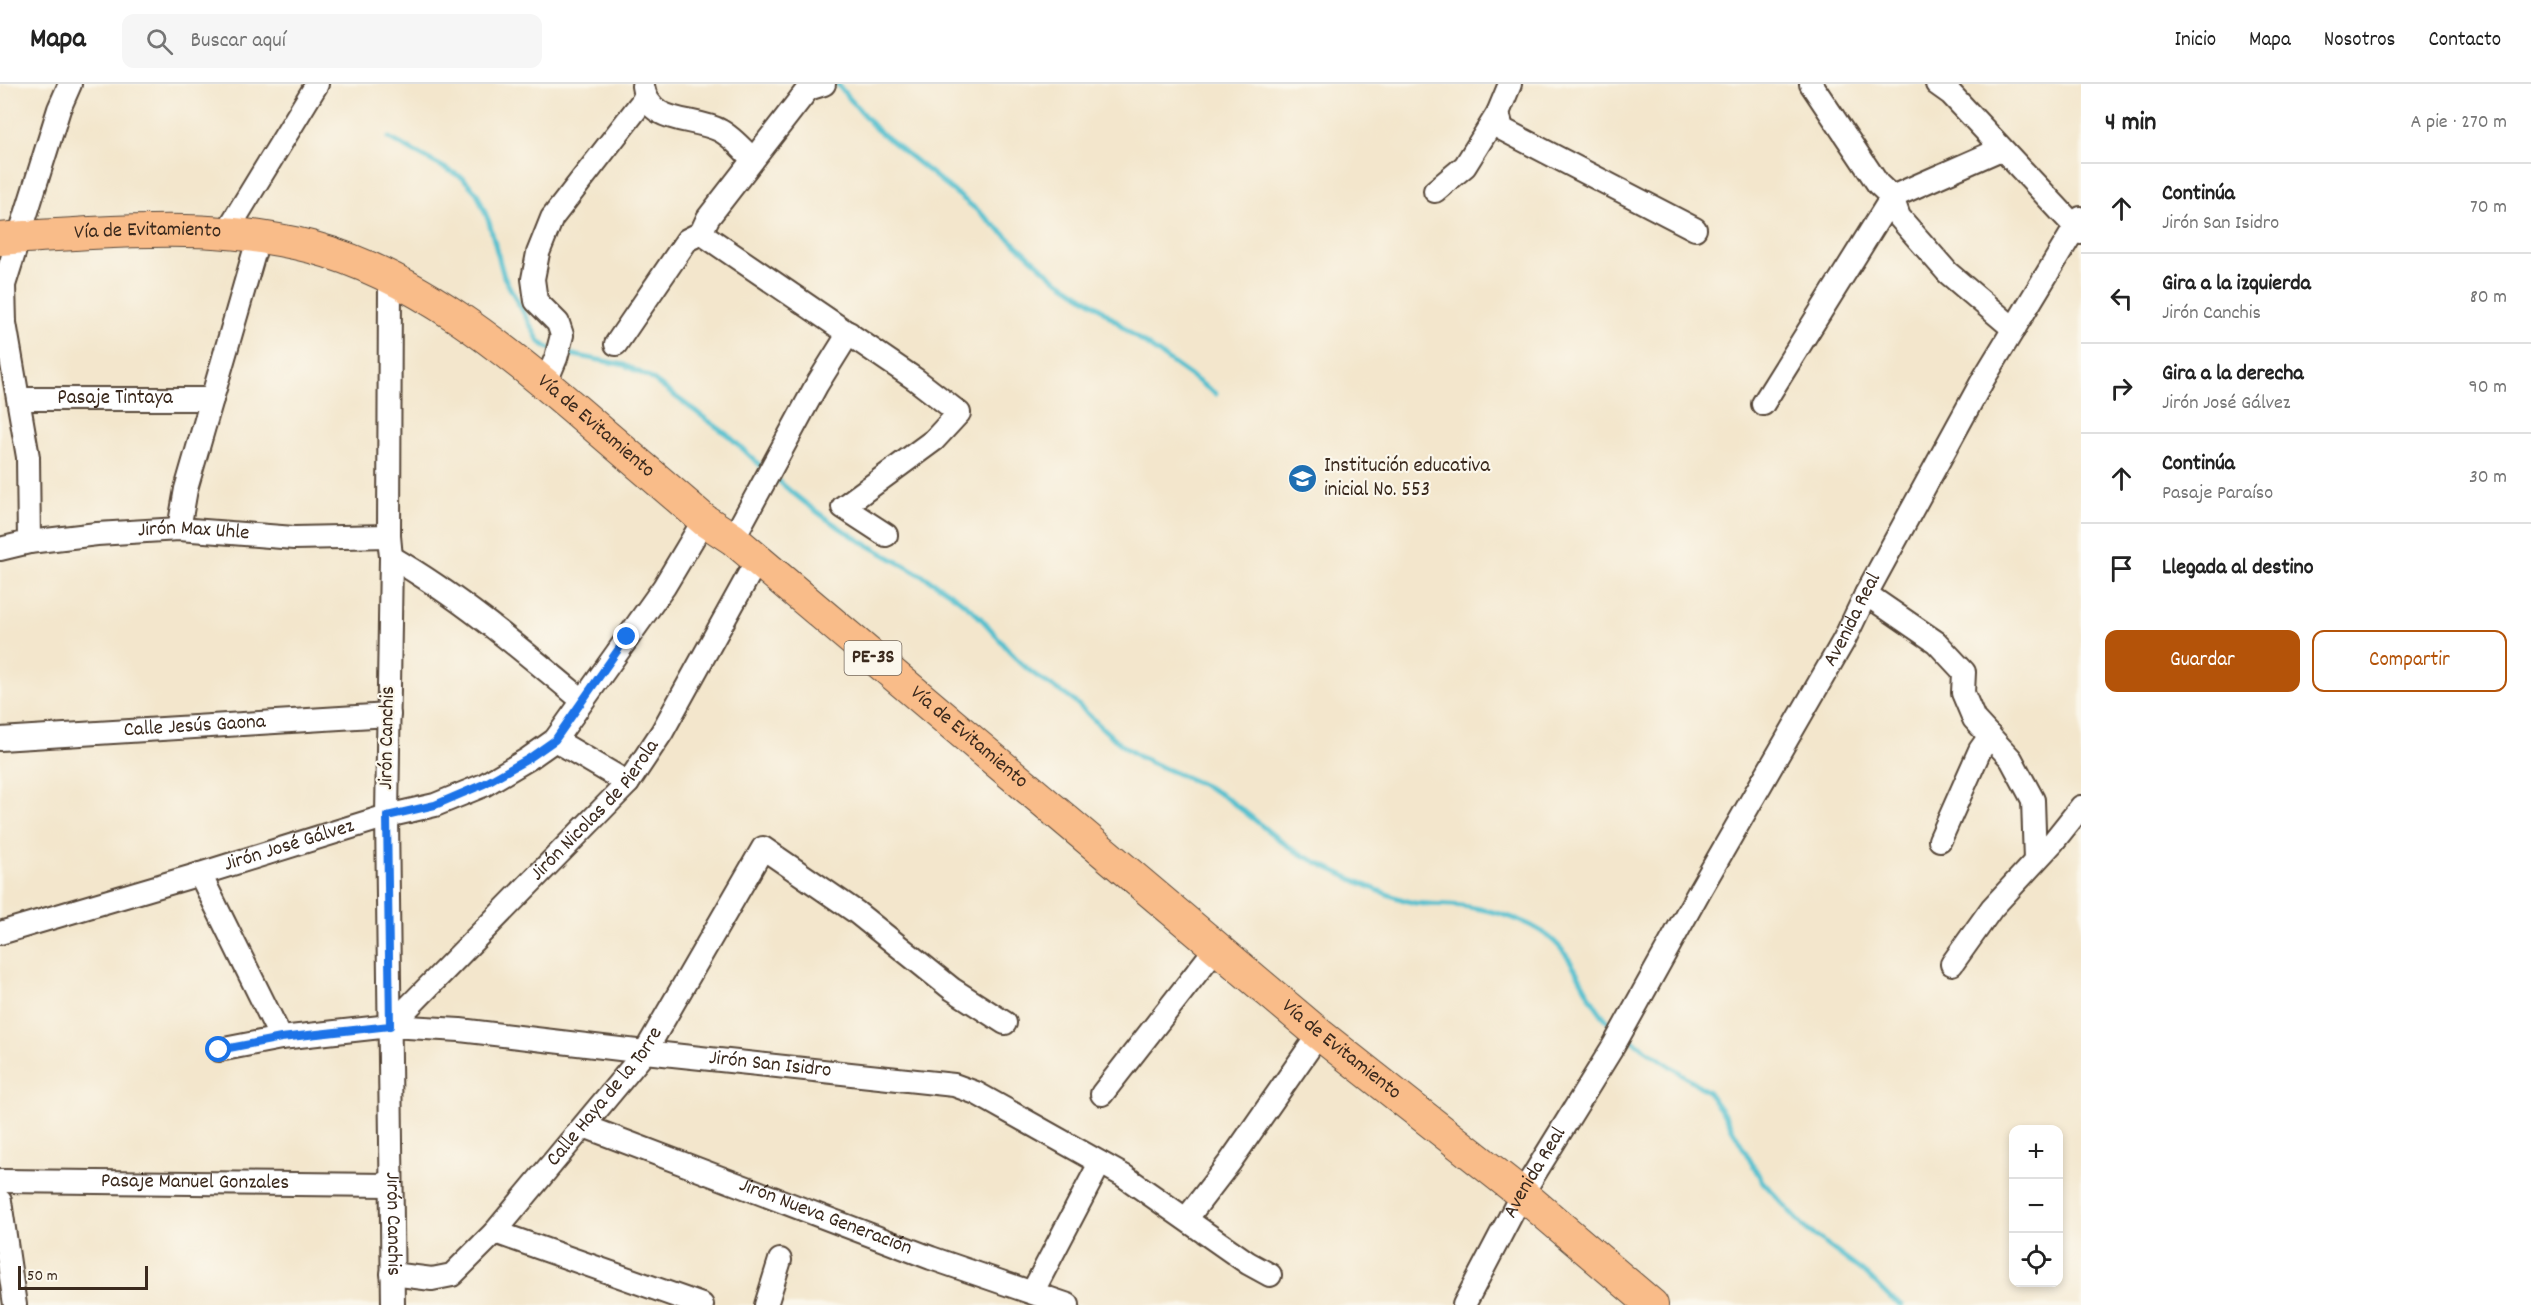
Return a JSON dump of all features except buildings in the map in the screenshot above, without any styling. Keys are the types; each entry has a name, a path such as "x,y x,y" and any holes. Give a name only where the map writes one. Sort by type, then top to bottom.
{"highway":[{"name":"Vía de Evitamiento","path":"9,238 174,229 259,236 314,248 390,279 436,303 508,352 554,362 704,519 733,539 1319,1034 1522,1194 1652,1305"}],"street":[{"path":"29,543 28,457 3,299 5,274 9,238 70,84"},
{"path":"226,233 317,84"},
{"path":"616,344 687,240 701,233 708,218 808,89 824,84"},
{"path":"1435,191 1465,166 1498,113 1510,84"},
{"path":"1811,84 1878,184 1892,197 1899,217 1948,273 2014,329"},
{"path":"1937,84 1951,94 2001,149 2079,227"},
{"path":"554,362 562,335 558,323 536,301 533,279 537,253 552,218 644,91 669,117 720,130 752,159"},
{"path":"1498,113 1502,129 1695,229"},
{"path":"1763,404 1892,197 2001,149"},
{"name":"Avenida Real","path":"1464,1305 1522,1194 1627,1023 1844,640 1866,594 1984,378 2079,227"},
{"path":"701,233 915,379 959,413 934,440 843,507 886,535"},
{"path":"179,529 186,489 259,236"},
{"name":"Jirón Canchis","path":"390,279 387,816 393,1305"},
{"path":"733,539 816,386 849,333"},
{"name":"Pasaje Tintaya","path":"19,399 212,399"},
{"name":"Jirón José Gálvez","path":"0,933 387,816 435,805 484,784 528,759 555,740 664,587 704,519"},
{"name":"Jirón Max Uhle","path":"0,549 97,534 179,529 390,546"},
{"path":"390,546 417,572 504,634 582,700"},
{"name":"Jirón Nicolas de Pierola","path":"390,1026 628,783 662,732 757,560"},
{"path":"1866,594 1936,642 1964,672 1963,693 1974,719 2011,759 2032,800 2035,861"},
{"name":"Calle Jesús Gaona","path":"0,739 388,715"},
{"path":"1940,840 1980,750 1990,736"},
{"path":"555,740 628,783"},
{"path":"1952,963 1992,908 2081,807"},
{"name":"Calle Haya de la Torre","path":"392,1274 432,1279 452,1275 495,1232 645,1052 763,848 856,912 952,989 1005,1023"},
{"path":"200,874 281,1038"},
{"path":"1102,1094 1216,948"},
{"name":"Jirón San Isidro","path":"219,1050 281,1038 390,1026 460,1030 954,1085 976,1093 1100,1163 1187,1218 1248,1263 1270,1275"},
{"path":"1187,1218 1230,1162 1319,1034"},
{"name":"Jirón Nueva Generación","path":"584,1126 931,1258 1068,1305"},
{"path":"1033,1292 1100,1163"},
{"name":"Pasaje Manuel Gonzales","path":"0,1181 390,1185"},
{"path":"0,1201 15,1305"},
{"path":"495,1232 702,1305"},
{"path":"766,1305 780,1260"}],"waterway":[{"path":"837,84 876,129 977,210 1053,277 1096,305 1133,335 1216,394"},
{"path":"389,138 463,178 477,193 489,222 504,277 539,341 552,349"},
{"path":"564,353 624,365 649,377 729,436 764,469"},
{"path":"774,477 838,527 958,599 992,630 1024,666 1075,702 1129,750 1147,761 1213,790 1238,806 1297,852 1362,884 1404,900 1484,910 1519,920 1540,931 1549,937 1568,958 1597,1008 1616,1029"},
{"path":"1626,1036 1707,1091 1725,1116 1762,1181 1806,1229 1867,1275 1891,1299 1902,1305"}],"place":[{"name":"Institución educativa inicial No. 553","path":"1303,479"}],"route":[{"path":"219,1050 281,1038 390,1026 387,816 435,805 484,784 528,759 555,740 627,637"}]}
